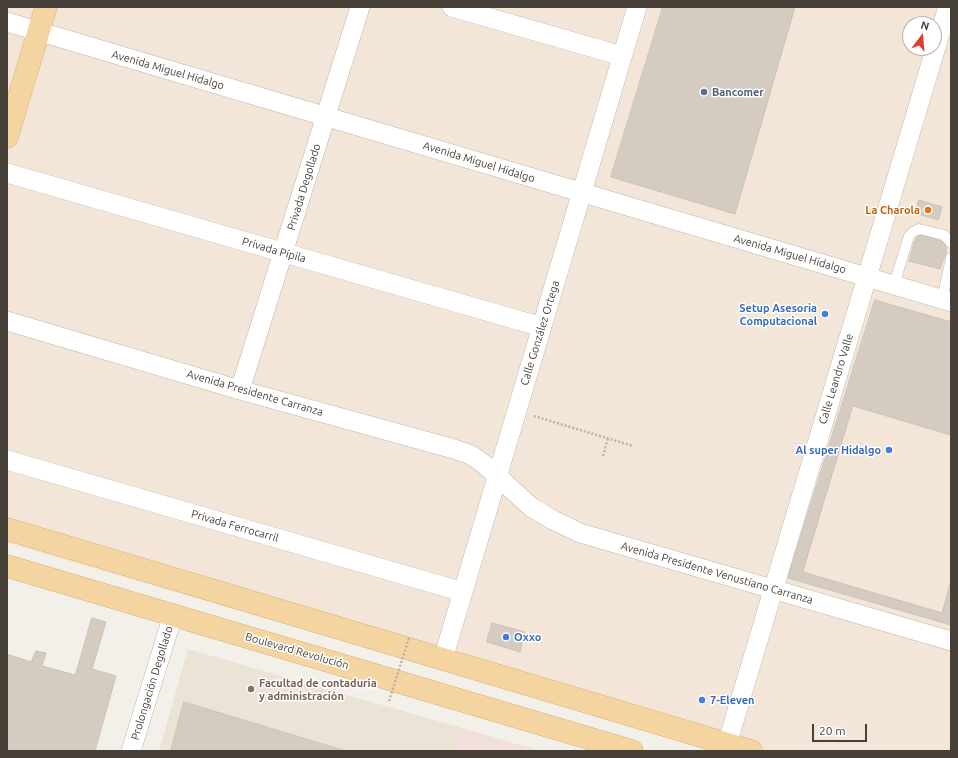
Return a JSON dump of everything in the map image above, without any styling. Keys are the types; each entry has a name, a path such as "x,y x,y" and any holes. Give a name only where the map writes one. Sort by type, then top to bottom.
{"main road":[{"path":"7,137 46,7"},
{"path":"7,529 443,659 726,748 751,751"},
{"name":"Boulevard Revolución","path":"7,566 632,751"}],"street":[{"name":"Privada Degollado","path":"240,390 360,7"},
{"path":"452,7 622,56"},
{"name":"Calle González Ortega","path":"443,659 637,7"},
{"name":"Calle Leandro Valle","path":"726,748 948,7"},
{"name":"Avenida Miguel Hidalgo","path":"7,22 946,300"},
{"name":"Privada Pípila","path":"7,173 542,327"},
{"name":"Avenida Presidente Carranza","path":"7,321 240,390 454,449 471,455 498,475"},
{"name":"Privada Ferrocarril","path":"7,460 463,592"},
{"name":"Avenida Presidente Venustiano Carranza","path":"498,475 532,507 553,520 580,533 951,641"},
{"name":"Prolongación Degollado","path":"131,751 173,615"}],"lane":[{"path":"894,285 909,236 913,232 919,229 944,235 951,243"},
{"path":"946,300 951,258"}],"path":[{"path":"517,411 633,446"},
{"path":"603,456 608,438"},
{"path":"389,701 409,638"}],"shaded area":[{"path":"7,7 951,7 951,751 717,751 7,543"},
{"name":"Facultad de contaduría y administración","path":"188,649 462,728 456,751 159,751"},
{"path":"462,728 541,751 456,751"}],"building":[{"name":"Bancomer","path":"663,7 795,7 735,214 611,177"},
{"name":"La Charola","path":"919,200 942,207 938,220 915,213"},
{"path":"922,235 944,242 946,245 946,252 940,269 909,261 917,237"},
{"name":"Al super Hidalgo","path":"875,300 951,322 951,625 788,578"},
{"name":"Al super Hidalgo","path":"853,406 951,435 951,581 942,613 803,572"},
{"path":"92,618 106,622 92,669 116,676 95,751 7,751 7,654 31,662 36,651 46,653 42,666 75,675"},
{"name":"Oxxo","path":"492,623 525,632 520,652 487,642"},
{"path":"184,702 346,751 171,751"}],"place":[{"name":"Bancomer","path":"704,92"},
{"name":"La Charola","path":"928,210"},
{"name":"Setup Asesoria Computacional","path":"825,314"},
{"name":"Al super Hidalgo","path":"889,450"},
{"name":"Oxxo","path":"506,637"},
{"name":"Facultad de contaduría y administración","path":"251,689"},
{"name":"7-Eleven","path":"702,700"}]}
